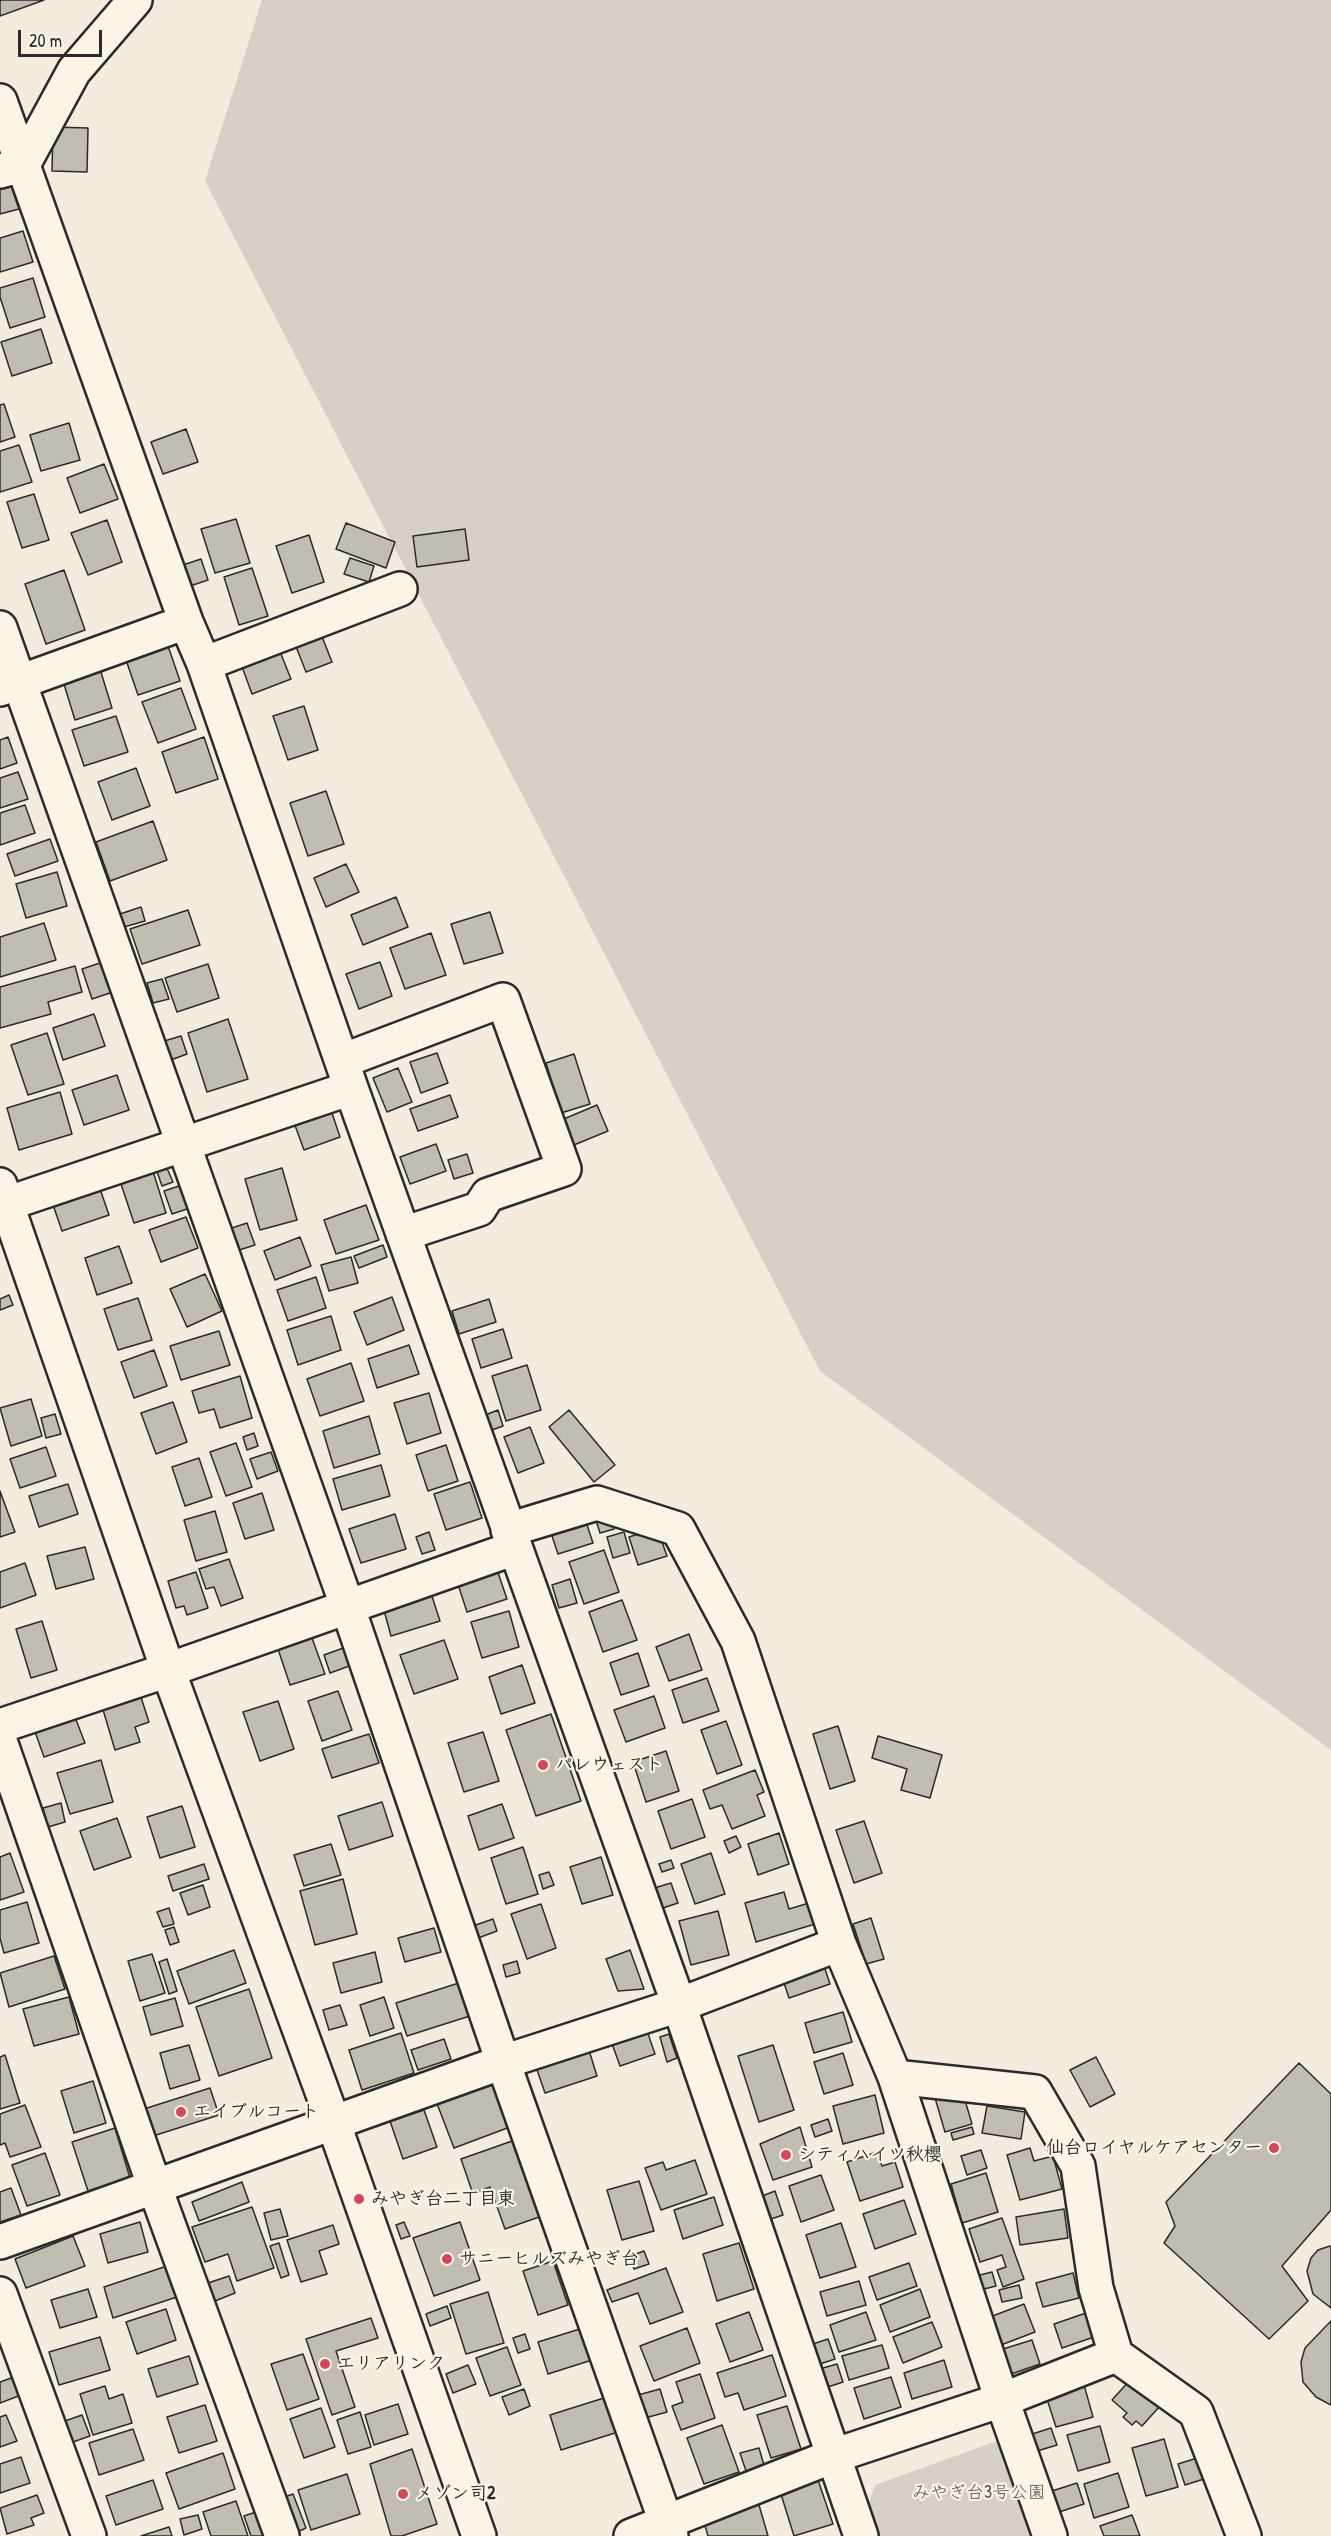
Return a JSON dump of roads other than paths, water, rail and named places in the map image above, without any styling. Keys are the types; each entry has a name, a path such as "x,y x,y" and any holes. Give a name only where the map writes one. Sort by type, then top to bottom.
{"street":[{"path":"12,168 74,71 135,0"},
{"path":"0,100 12,168 204,664 346,1075 679,2005 861,2536"},
{"path":"204,664 400,589"},
{"path":"10,686 186,622"},
{"path":"0,628 10,686 183,1145 348,1608 503,2062 669,2529"},
{"path":"403,1234 479,1209 488,1195 564,1169 503,1000 346,1075 183,1145 2,1199 168,1670 479,2536"},
{"path":"0,1726 348,1608 597,1503 678,1529 738,1641 839,1944 896,2077 1002,2400 1050,2536"},
{"path":"0,1741 155,2188 282,2536"},
{"path":"0,2242 333,2125 503,2062 679,2005 839,1944"},
{"path":"896,2077 1035,2092 1078,2166 1096,2289 1116,2355 1196,2412 1244,2536"},
{"path":"0,2294 89,2536"},
{"path":"631,2536 669,2529 833,2456 1002,2400 1116,2355"}],"place":[{"name":"パレウェスト","path":"543,1765"},
{"name":"エイブルコート","path":"181,2112"},
{"name":"仙台ロイヤルケアセンター","path":"1274,2148"},
{"name":"シティハイツ秋櫻","path":"786,2155"},
{"name":"みやぎ台二丁目東","path":"359,2199"},
{"name":"サニーヒルズみやぎ台","path":"447,2259"},
{"name":"エリアリンク","path":"325,2364"},
{"name":"メゾン司2","path":"403,2494"}],"park label":[{"name":"みやぎ台3号公園","path":"979,2493"}]}
